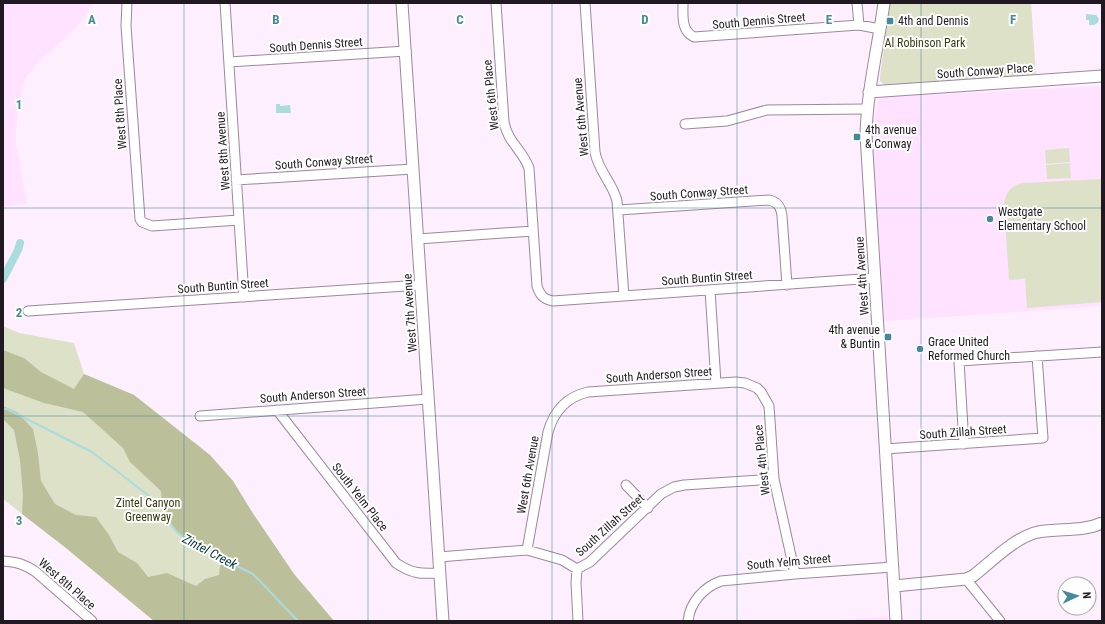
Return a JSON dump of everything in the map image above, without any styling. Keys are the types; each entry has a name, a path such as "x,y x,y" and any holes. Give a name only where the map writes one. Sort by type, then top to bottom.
{"street":[{"name":"West 8th Place","path":"127,3 126,26 139,214 142,222 152,226 239,220"},
{"name":"West 8th Avenue","path":"225,3 244,297"},
{"name":"West 7th Avenue","path":"402,3 443,621"},
{"name":"West 6th Place","path":"496,3 504,122 508,138 523,156 529,168 537,286 542,297"},
{"name":"West 6th Avenue","path":"585,3 596,158 602,172 616,194 619,210 624,296"},
{"name":"South Dennis Street","path":"683,3 684,26 689,35 699,38 859,25 880,29"},
{"path":"857,3 859,25"},
{"name":"West 4th Avenue","path":"884,3 867,109 867,150 896,621"},
{"name":"South Dennis Street","path":"229,62 406,51"},
{"name":"South Conway Place","path":"869,92 1102,76"},
{"path":"685,124 726,121 767,110 867,109"},
{"name":"South Conway Street","path":"236,180 413,169"},
{"name":"South Conway Street","path":"619,210 769,200 774,202 779,205 782,216 787,285"},
{"path":"418,239 533,231"},
{"name":"South Buntin Street","path":"542,297 553,301 875,278"},
{"name":"South Buntin Street","path":"28,311 421,285"},
{"path":"710,290 716,383"},
{"path":"964,444 959,361 1102,352"},
{"name":"South Zillah Street","path":"885,449 1043,438 1037,356"},
{"name":"South Anderson Street","path":"560,407 579,394 588,392 716,383 745,383 761,392"},
{"name":"West 4th Place","path":"761,392 769,406 774,479 795,574"},
{"name":"South Anderson Street","path":"200,416 428,399"},
{"name":"West 6th Avenue","path":"527,550 548,432 551,421 560,407"},
{"name":"South Yelm Place","path":"277,410 396,563 417,573 440,573"},
{"name":"South Zillah Street","path":"439,557 527,550 562,560 577,569 590,562 662,494 674,487 774,479"},
{"path":"626,485 648,508"},
{"path":"894,586 966,579 973,576 1025,536 1044,531 1083,528 1102,523"},
{"name":"West 8th Place","path":"3,561 17,562 32,569 92,621"},
{"name":"South Yelm Street","path":"688,621 690,610 694,601 706,589 722,581 893,567"},
{"path":"577,569 576,583 578,621"},
{"path":"966,579 1000,621"}],"shaded area":[{"path":"3,3 94,3 80,23 40,60 25,79 19,103 15,139 27,204 3,206"},
{"path":"1086,14 1096,15 1099,19 1097,24 1089,25 1089,20 1086,20"},
{"name":"Westgate Elementary School","path":"1102,86 1102,306 884,321 871,132 879,97"},
{"path":"276,104 280,104 280,106 290,105 291,113 276,113"},
{"name":"Zintel Canyon Greenway","path":"3,350 24,358 41,372 74,389 84,374 134,395 210,455 233,481 294,574 334,621 154,621 66,548 22,514 23,495 20,460 14,430 3,419 3,406 17,412 33,429 38,453 41,481 55,504 76,515 96,517 109,535 118,552 137,563 148,577 167,573 196,586 205,579 219,575 221,559 181,536 166,518 162,504 161,491 130,462 123,448 83,412 44,403 3,388"},
{"path":"888,616 888,621 833,621"}],"green space":[{"name":"Al Robinson Park","path":"890,3 1031,3 1036,76 886,86 880,81 880,76"},
{"path":"1069,148 1070,162 1046,164 1045,150"},
{"path":"1070,163 1071,178 1047,179 1046,165"},
{"path":"1102,179 1102,302 1027,308 1025,279 1009,280 1004,205 1007,194 1012,188 1022,183"},
{"name":"Zintel Canyon Greenway","path":"3,326 19,333 74,343 84,374 134,395 210,455 233,481 294,574 334,621 154,621 66,548 3,499"}],"waterway":[{"path":"3,279 20,243"},
{"name":"Zintel Creek","path":"3,409 7,409 92,452 162,506 164,517 178,533 194,545 253,574 298,621"}],"place":[{"name":"4th and Dennis","path":"890,21"},
{"name":"4th avenue & Conway","path":"857,137"},
{"name":"Westgate Elementary School","path":"990,219"},
{"name":"4th avenue & Buntin","path":"888,337"},
{"name":"Grace United Reformed Church","path":"920,349"}]}
